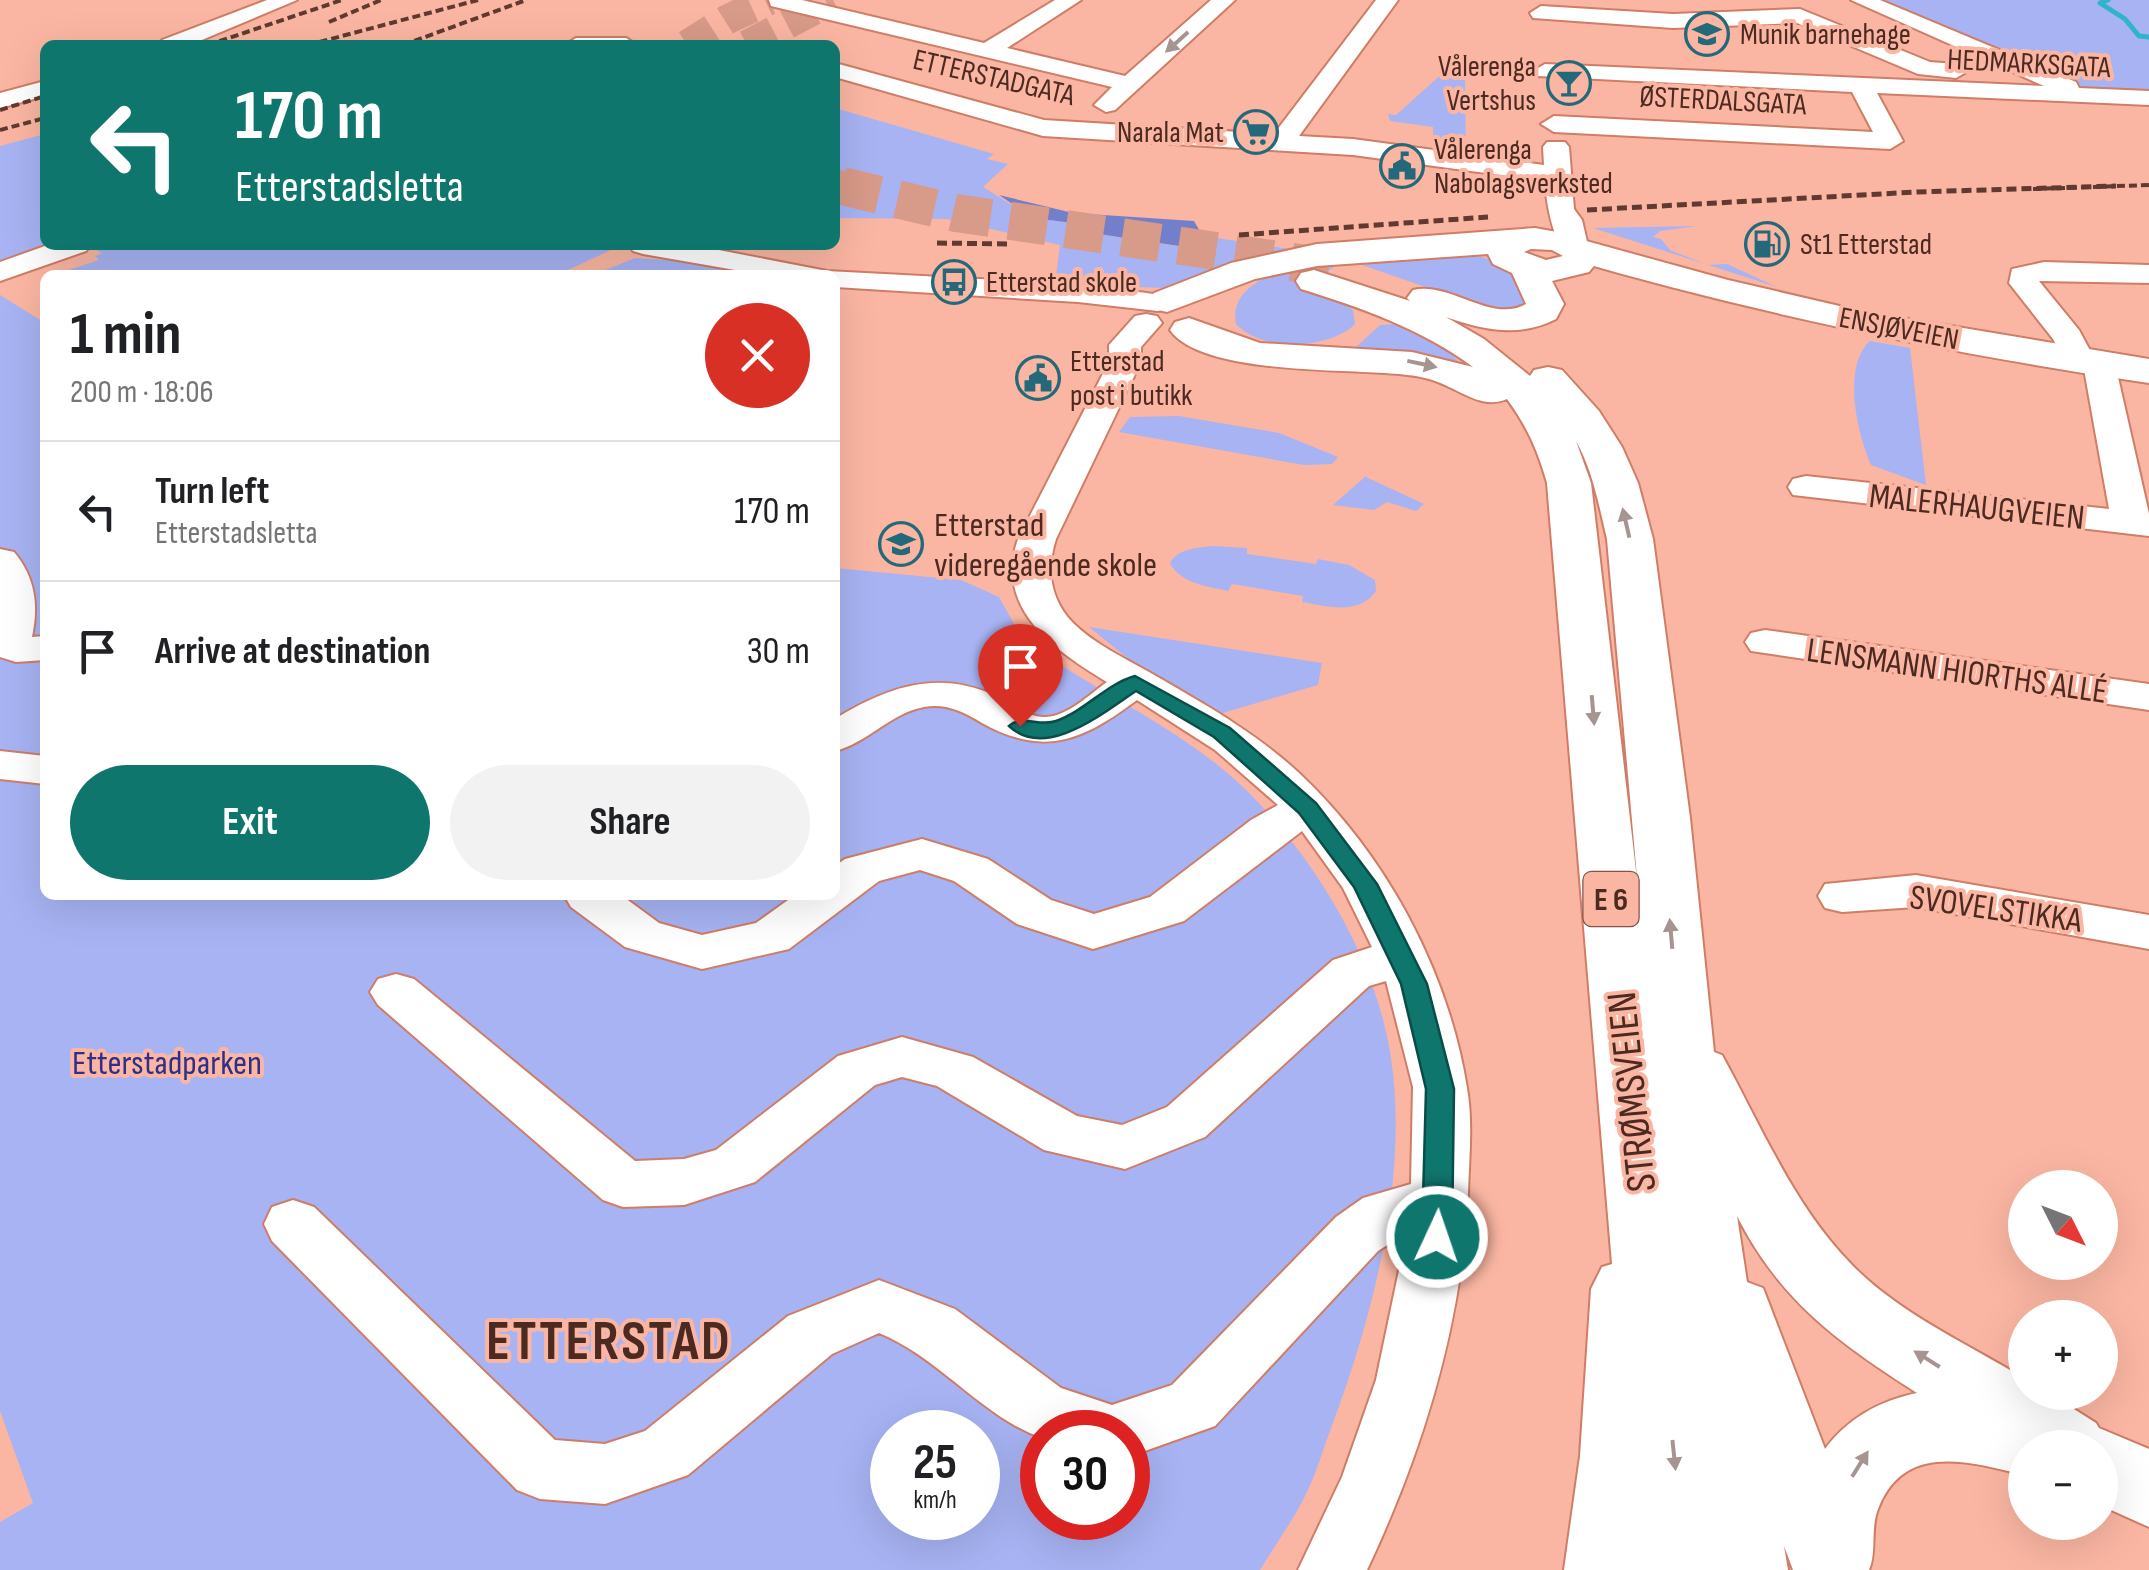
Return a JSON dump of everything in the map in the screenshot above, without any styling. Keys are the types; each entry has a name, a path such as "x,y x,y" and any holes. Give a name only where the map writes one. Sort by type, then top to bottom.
{"main road":[{"path":"1170,322 1269,266 1328,254 1420,248 1519,252 1557,240 1574,257"},
{"name":"E 6","path":"1324,278 1391,287 1486,316 1525,319 1540,314 1545,304 1519,252"},
{"name":"E 6","path":"1574,257 1567,356 1569,483 1611,616"},
{"name":"ENSJØVEIEN","path":"1574,257 1855,321 2149,371"},
{"path":"1170,322 1262,345 1306,348 1340,342 1362,329 1366,315 1356,302 1324,278"},
{"name":"E 6","path":"1324,278 1423,319 1477,352 1570,432"},
{"name":"E 6","path":"1391,287 1468,320 1502,342 1560,390 1570,432"},
{"path":"1170,322 1268,356 1381,358 1440,368 1570,432"},
{"name":"STRØMSVEIEN","path":"1611,616 1662,818 1679,1031 1670,1195 1673,1446 1684,1570"},
{"name":"STRØMSVEIEN","path":"1611,616 1670,1195 1746,1570"},
{"path":"1679,1031 1775,1220 1826,1286 1876,1326 2040,1430"},
{"path":"1606,1570 1620,1456 1625,1326 1670,1195"},
{"path":"1670,1195 1773,1414 1831,1562"},
{"path":"1831,1562 1832,1523 1840,1497 1869,1450 1890,1436 1924,1426 1947,1425 2008,1437"},
{"path":"1589,1570 1620,1456"},
{"path":"2118,1474 2149,1490"}],"street":[{"path":"183,40 286,0"},
{"path":"780,0 1130,84"},
{"path":"1082,131 1224,0"},
{"path":"1282,142 1388,0"},
{"path":"1862,0 2094,98"},
{"path":"988,50 1064,1"},
{"path":"1574,257 1568,220 1560,209 1543,35 1673,21 1800,16 1926,69 2008,73"},
{"name":"HEDMARKSGATA","path":"1543,35 1862,87 2149,98"},
{"name":"ETTERSTADGATA","path":"840,71 1043,128 1367,149 1558,174"},
{"name":"ØSTERDALSGATA","path":"1554,124 1890,141 1862,87"},
{"path":"0,101 40,89"},
{"path":"1519,252 1560,209"},
{"path":"0,272 62,250"},
{"path":"672,250 786,270"},
{"path":"2143,528 2089,363 2024,283 2023,275 2044,271 2149,274"},
{"path":"840,279 1084,296 1170,322 1037,539 1028,569 1038,604 1062,635 1222,732 1308,808 1365,884 1414,984 1440,1089 1440,1200 1418,1349 1386,1449 1332,1570"},
{"name":"MALERHAUGVEIEN","path":"1806,487 2143,528"},
{"path":"0,560 9,568 17,623 10,642 16,650 40,648"},
{"name":"LENSMANN HIORTHS ALLÉ","path":"1765,642 2149,697"},
{"path":"840,735 895,700 934,692 973,700 1020,726 1050,731 1074,722 1135,682"},
{"path":"0,765 40,769"},
{"path":"840,886 862,870 922,854 971,870 1034,912 1094,932 1167,909 1267,831 1308,808"},
{"name":"SVOVELSTIKKA","path":"1842,896 1916,891 2149,932"},
{"path":"595,900 642,935 702,952 771,937 821,900"},
{"path":"396,992 623,1184 684,1182 736,1166 857,1070 902,1057 954,1070 1064,1135 1124,1147 1186,1122 1352,973 1369,964 1403,961"},
{"path":"1150,1421 1193,1406 1357,1234 1383,1215 1440,1200"},
{"path":"293,1224 540,1468 605,1474 665,1454 810,1335 879,1306 933,1328 1043,1410"}],"green space":[{"path":"1867,0 2149,0 2149,89 2128,93 2090,91"},
{"path":"1444,72 1465,73 1466,157 1434,152 1433,127 1390,121 1388,114 1396,115"},
{"path":"840,109 994,154 987,159 1008,164 983,187 1033,218 1073,223 1092,233 1182,247 1210,243 1217,238 1296,250 1165,288 1055,284 1060,245 947,219 840,218"},
{"path":"40,135 43,250 0,265 0,146"},
{"path":"1697,226 1660,231 1653,237 1661,239 1670,250 1706,264 1593,228"},
{"path":"97,250 611,250 568,270 68,270 99,260 95,256 102,253"},
{"path":"1440,252 1485,258 1514,270 1534,291 1538,306 1522,313 1500,313 1345,259 1308,286 1353,310 1355,324 1343,333 1313,343 1278,343 1247,333 1236,324 1239,301 1256,283 1283,271 1352,257"},
{"path":"635,258 681,261 723,270 605,270"},
{"path":"1727,264 1777,287 1708,265"},
{"name":"Etterstadparken","path":"0,295 40,320 40,900 840,900 840,568 961,580 999,597 1014,624 1038,650 1197,749 1245,789 1296,846 1357,947 1372,984 1391,1058 1395,1151 1384,1246 1361,1340 1314,1477 1260,1570 0,1570 0,1522 33,1503 0,1411"},
{"path":"1394,324 1451,352 1459,364 1355,348 1380,325"},
{"path":"1870,341 1910,348 1926,485 1871,465 1857,420 1854,384 1861,353"},
{"path":"1179,416 1279,433 1338,457 1332,464 1304,465 1119,432 1130,417"},
{"path":"1366,476 1424,504 1416,511 1387,502 1374,510 1333,505"},
{"path":"1213,546 1247,548 1247,554 1316,564 1318,559 1349,565 1375,580 1376,591 1352,607 1322,605 1302,602 1303,596 1232,584 1228,591 1203,585 1181,576 1170,563 1183,552"},
{"path":"1089,627 1322,663 1318,685 1219,714 1147,674"}],"shaded area":[{"path":"999,195 1073,213 1194,221 1201,233 1217,238 1192,248 1092,233 1073,223 1033,218"}],"waterway":[{"path":"2108,0 2100,3 2125,19 2139,36 2149,37"}],"tunnel":[{"path":"695,40 769,0"},
{"path":"757,40 833,0"},
{"path":"840,185 852,189"},
{"path":"842,186 956,213 1333,268"}],"railway":[{"path":"223,40 342,0"},
{"path":"329,22 381,0"},
{"path":"327,40 478,0"},
{"path":"417,40 526,0"},
{"path":"0,110 40,98"},
{"path":"0,130 40,119"},
{"path":"2033,189 2149,185"},
{"path":"1587,210 1917,192 2116,186"},
{"path":"1239,235 1488,217"},
{"path":"937,243 1009,244"}],"place":[{"name":"Munik barnehage","path":"1707,34"},
{"name":"Vålerenga Vertshus","path":"1569,83"},
{"name":"Narala Mat","path":"1256,132"},
{"name":"Vålerenga Nabolagsverksted","path":"1402,166"},
{"name":"St1 Etterstad","path":"1767,244"},
{"name":"Etterstad skole","path":"954,282"},
{"name":"Etterstad post i butikk","path":"1038,378"},
{"name":"Etterstad videregående skole","path":"901,544"}],"district":[{"name":"ETTERSTAD","path":"609,1340"}],"route":[{"path":"1020,726 1050,731 1074,722 1135,682 1222,732 1308,808 1365,884 1414,984 1440,1089 1437,1237"}]}
